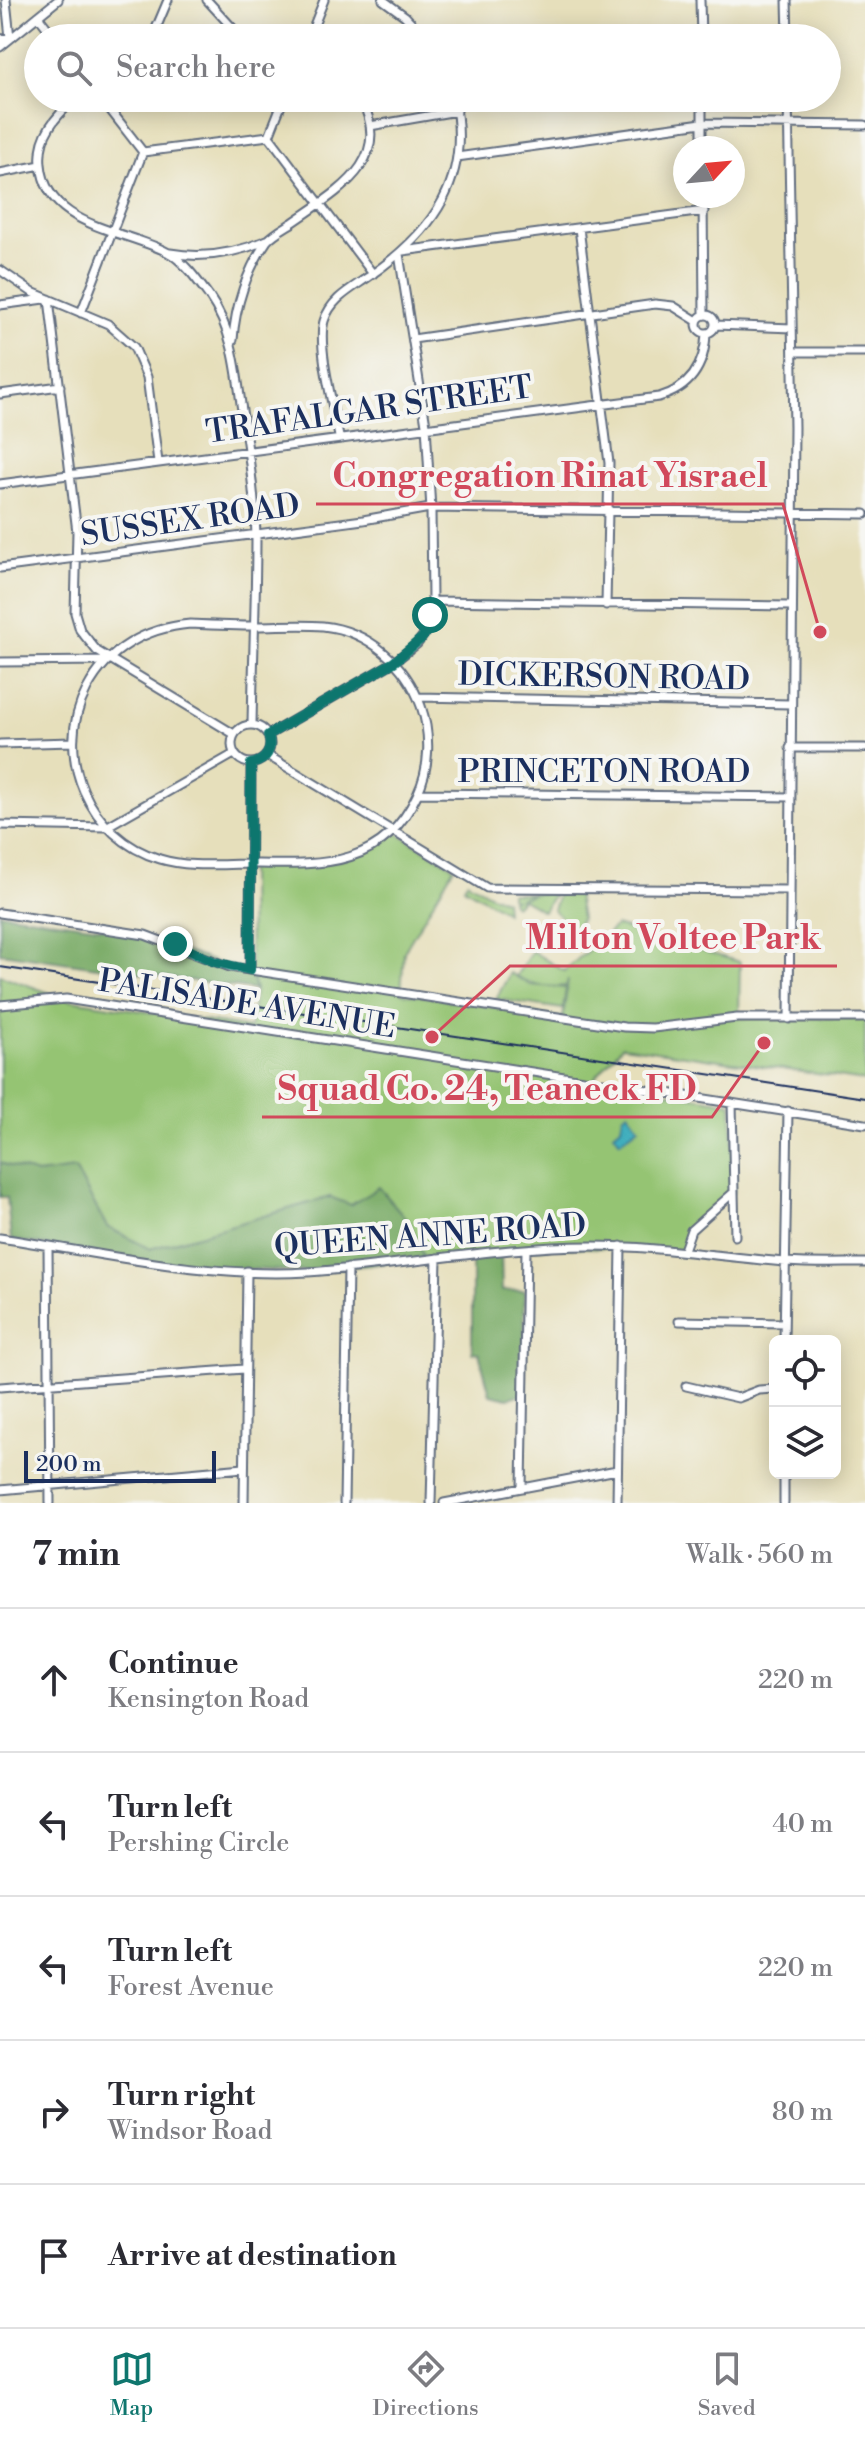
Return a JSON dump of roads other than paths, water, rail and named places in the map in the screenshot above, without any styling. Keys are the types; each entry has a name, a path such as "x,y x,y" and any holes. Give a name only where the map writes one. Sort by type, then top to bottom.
{"street":[{"path":"6,0 10,38"},
{"path":"28,24 58,0"},
{"path":"158,24 168,0"},
{"path":"207,0 230,24"},
{"path":"315,24 324,0"},
{"path":"383,0 413,24"},
{"path":"700,0 701,24"},
{"path":"787,0 788,24"},
{"path":"38,16 44,24"},
{"path":"0,47 24,27"},
{"path":"0,39 10,38"},
{"path":"62,112 51,123 42,143 41,165 50,192 62,207 77,217 169,253 197,257 239,251 269,239 320,204 359,171 368,153 370,126 365,112"},
{"path":"112,112 143,152"},
{"path":"269,136 278,112"},
{"path":"370,126 451,112"},
{"path":"339,437 323,345 323,327 335,302 419,237 436,213 449,186 457,157 457,112"},
{"path":"702,112 702,136"},
{"path":"789,112 794,427 789,1019"},
{"path":"457,157 702,123 865,125"},
{"path":"143,152 269,136"},
{"path":"269,136 373,274"},
{"path":"81,313 143,152"},
{"path":"0,173 41,165"},
{"path":"704,208 699,330 706,333 716,325"},
{"path":"400,252 704,211"},
{"path":"579,228 609,463 606,605"},
{"path":"233,347 236,317 245,285 269,239"},
{"path":"268,735 394,662 417,644 428,629 432,601 426,425 400,252"},
{"path":"169,253 208,295 233,347 256,534 252,725"},
{"path":"0,270 48,299 116,330 139,357 147,377 158,462"},
{"path":"0,305 48,299"},
{"path":"48,299 78,558 77,621 91,646 108,660 234,734"},
{"path":"413,339 664,304 700,318 712,317 716,325"},
{"path":"716,325 792,328"},
{"name":"TRAFALGAR STREET","path":"0,484 426,425 659,397 677,390 692,378 701,362 706,333"},
{"path":"793,352 865,352"},
{"path":"0,394 60,386"},
{"name":"SUSSEX ROAD","path":"0,568 431,508 865,514"},
{"path":"432,601 791,606"},
{"path":"175,625 332,627 360,637 394,662 418,697 428,740 426,769 418,793 392,830 367,849 330,863 187,864 162,860 137,850 102,828 79,782 73,742 75,720 84,694 108,660 136,639 175,625"},
{"path":"0,662 108,660"},
{"name":"DICKERSON ROAD","path":"418,697 790,704"},
{"path":"252,725 260,727 268,735 270,744 267,755 251,764 241,761 231,745 234,734 241,727 252,725"},
{"path":"0,744 73,742"},
{"path":"790,748 865,748"},
{"path":"0,825 102,828 234,754"},
{"path":"267,755 487,888 789,890"},
{"path":"250,970 251,764"},
{"name":"PRINCETON ROAD","path":"418,793 790,797"},
{"path":"0,913 145,935 215,962 250,970 624,1027 653,1028 717,1019 865,1018"},
{"name":"PALISADE AVENUE","path":"0,1005 66,999 865,1124"},
{"path":"732,1103 735,1236"},
{"path":"784,1335 788,1111"},
{"path":"684,1250 691,1230 734,1192"},
{"name":"QUEEN ANNE ROAD","path":"0,1238 156,1264 247,1271 307,1272 526,1249 621,1246 784,1262 865,1263"},
{"path":"48,1246 50,1503"},
{"path":"617,1503 621,1246"},
{"path":"522,1488 526,1249"},
{"path":"431,1503 437,1258"},
{"path":"344,1503 348,1268"},
{"path":"244,1503 247,1271"},
{"path":"679,1321 784,1323"},
{"path":"0,1387 244,1369"},
{"path":"686,1386 738,1398 769,1389"},
{"path":"0,1490 244,1468"},
{"path":"444,1503 617,1470"},
{"path":"784,1479 784,1503"}],"water":[{"path":"628,1112 639,1127 620,1141 614,1133 621,1127 623,1116"}],"railway":[{"path":"0,967 865,1098"}],"place":[{"name":"Congregation Rinat Yisrael","path":"820,632"},
{"name":"Milton Voltee Park","path":"432,1037"},
{"name":"Squad Co. 24, Teaneck FD","path":"764,1043"}]}
